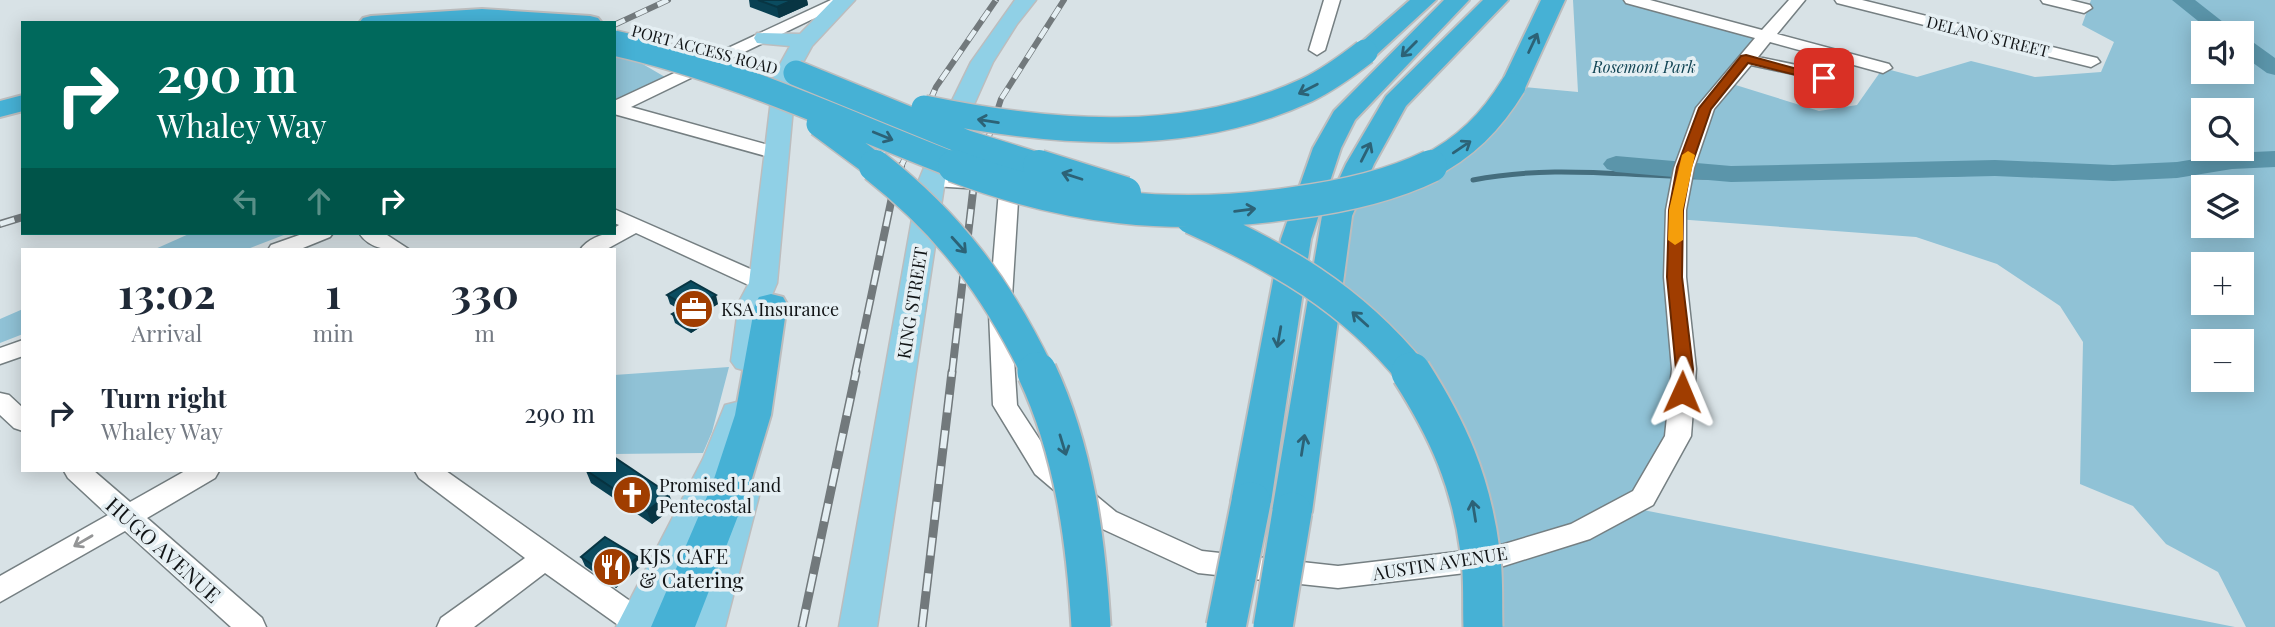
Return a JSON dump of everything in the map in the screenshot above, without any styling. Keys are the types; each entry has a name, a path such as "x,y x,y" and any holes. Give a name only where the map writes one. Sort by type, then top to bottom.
{"highway":[{"path":"796,73 984,121 1051,129 1120,129 1184,124 1254,110 1308,89 1365,52 1424,0"},
{"path":"1226,627 1251,502 1296,239 1327,148 1343,117 1457,0"},
{"path":"1273,627 1322,324 1336,216 1376,132 1395,102 1496,0"},
{"path":"752,83 973,173 1023,190 1079,202 1182,214 1217,213 1291,204 1370,188 1430,167 1476,138 1499,113 1553,0"},
{"path":"403,21 482,16 559,21"},
{"name":"PORT ACCESS ROAD","path":"616,26 674,37 796,73"},
{"name":"PORT ACCESS ROAD","path":"616,43 667,56 752,83"},
{"path":"796,73 967,143 1137,197 1228,232 1309,276 1339,300 1375,332 1412,372 1429,395 1459,455 1470,489 1483,564 1483,627"},
{"path":"752,83 791,105 856,150 905,191 962,248 1004,307 1048,400 1065,452 1087,559 1091,627"},
{"path":"0,96 21,91"},
{"path":"0,108 21,103"},
{"path":"651,626 732,485 756,401 767,294"},
{"path":"651,626 725,466 743,398 747,366"}],"main road":[{"path":"706,627 758,434 767,386 767,294 776,153 785,75 805,41 845,0"},
{"name":"KING STREET","path":"858,627 932,180 956,116 985,59 1026,0"},
{"path":"765,38 805,41"},
{"path":"747,366 754,302 767,294"}],"street":[{"path":"616,107 845,0"},
{"path":"1317,50 1332,0"},
{"path":"1632,0 1883,68"},
{"name":"AUSTIN AVENUE","path":"932,180 1009,185 1000,313 1005,405 1044,467 1106,519 1198,562 1338,577 1491,559 1580,532 1643,498 1678,436 1684,369 1675,277 1676,210 1683,172 1705,108 1797,0"},
{"name":"DELANO STREET","path":"1843,0 2091,62"},
{"path":"2049,0 2084,8"},
{"path":"1746,58 1797,72 1835,78"},
{"path":"616,109 776,153"},
{"path":"624,220 767,294"},
{"path":"284,248 318,235"},
{"path":"373,235 395,248"},
{"path":"592,248 607,235"},
{"path":"0,356 21,349"},
{"path":"0,401 21,420"},
{"name":"HUGO AVENUE","path":"78,472 251,627"},
{"path":"0,590 204,472"},
{"path":"429,472 545,558 651,626"},
{"path":"452,627 545,558"}],"green space":[{"name":"Rosemont Park","path":"1573,0 1632,0 1764,36 1726,82 1819,111 1857,105 1883,68 1917,77 1971,61 2035,77 2101,72 2114,42 2082,25 2091,0 2275,0 2275,627 2246,627 2218,572 2166,544 2133,506 2080,484 2083,342 2060,306 1997,264 1916,237 1676,219 1678,436 1628,507 2235,627 1483,627 1459,455 1339,300 1347,193 1430,167 1513,86 1578,92"},
{"path":"616,55 634,59 665,77 616,99"},
{"path":"187,235 284,235 250,248 157,248"},
{"path":"21,310 21,335 0,343 0,319"},
{"path":"729,367 712,432 703,453 616,454 616,375"}],"building":[{"path":"758,0 793,0 777,7"},
{"path":"691,281 716,295 695,308 705,314 688,324 672,314 686,306 667,295"},
{"path":"616,458 669,494 647,511 588,472 616,472"},
{"path":"605,537 638,557 612,578 581,557"}],"waterway":[{"path":"2182,0 2210,21"},
{"path":"2254,53 2275,68"},
{"path":"1616,164 1731,174 1995,168 2113,173 2177,170 2232,161 2275,159"},
{"path":"1473,180 1503,175 1562,172 1762,177 2119,169"}],"railway":[{"path":"616,24 668,0"},
{"path":"901,167 936,87 996,0"},
{"path":"979,167 1001,99 1064,0"},
{"path":"855,373 895,183 901,166"},
{"path":"952,373 974,183 980,166"},
{"path":"0,224 21,218"},
{"path":"802,627 856,372"},
{"path":"922,627 952,372"}],"slow traffic":[{"path":"1675,240 1676,210 1688,155"}],"place":[{"name":"KSA Insurance","path":"694,309"},
{"name":"Promised Land Pentecostal","path":"632,495"},
{"name":"KJS CAFE & Catering","path":"612,567"}],"route":[{"path":"1682,392 1684,369 1675,277 1676,210 1684,167 1705,108 1746,58 1824,78"}]}
